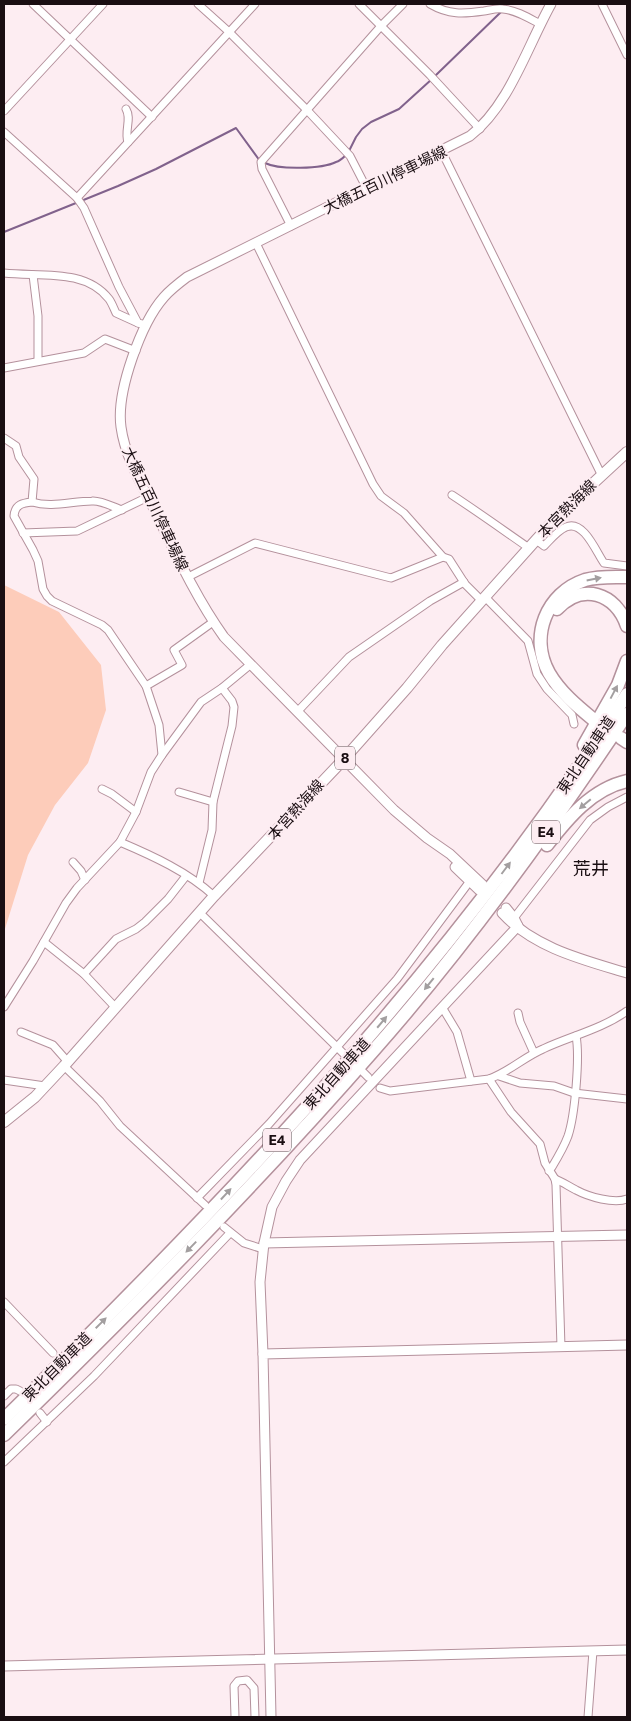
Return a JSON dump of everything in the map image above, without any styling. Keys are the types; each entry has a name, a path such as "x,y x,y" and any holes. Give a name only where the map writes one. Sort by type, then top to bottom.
{"highway":[{"path":"627,577 593,578 570,588 552,604 542,627 541,651 548,672 562,691 596,717 568,687 556,670 548,645 550,622 557,609 568,599 584,594 593,594 601,596 614,604 622,614 627,626"},
{"path":"527,840 603,713 618,685 627,661"},
{"name":"東北自動車道","path":"4,1419 142,1283 289,1127 366,1041 418,980 527,840 627,694"},
{"name":"東北自動車道","path":"4,1435 151,1289 296,1137 374,1050 460,946 526,860 574,794 627,714"},
{"path":"460,946 511,891 574,812 600,792 627,781"}],"main road":[{"name":"本宮熱海線","path":"4,1122 46,1086 214,896 344,759 528,548 560,514 627,452"}],"street":[{"path":"33,4 152,117"},
{"path":"4,112 103,4"},
{"path":"198,4 228,31 350,156 366,189"},
{"path":"77,198 228,31 255,4"},
{"path":"358,4 432,77 480,128"},
{"path":"291,226 261,165 262,160 381,26 403,4"},
{"path":"430,4 440,10 452,13 507,9 540,24"},
{"name":"大橋五百川停車場線","path":"427,838 450,854 481,888 470,881 427,838 394,810 224,637 203,606 129,458 121,428 121,404 142,324 164,297 181,282 458,144 480,128 494,113 504,98 551,4"},
{"path":"602,4 627,55"},
{"path":"126,109 129,116 126,136 128,142"},
{"path":"4,132 77,198 84,208 119,287 142,324"},
{"path":"442,152 602,476"},
{"path":"256,244 373,484 381,496 404,513 443,557 449,559 464,582 528,641 537,674 547,689 572,715 574,724"},
{"path":"4,273 78,278 102,292 110,300 116,313 142,324"},
{"path":"33,275 38,316 38,361"},
{"path":"4,368 84,353 105,339 136,351"},
{"path":"4,438 16,446 19,457 33,475 32,502"},
{"path":"452,495 486,516 528,548"},
{"path":"23,532 77,531 148,498"},
{"path":"122,510 94,500 58,504 32,502 20,504 15,510 15,520 38,561 47,596 52,601 102,625 108,630 146,686 159,725 162,755"},
{"path":"536,540 544,546 563,528 572,526 586,534 604,563 627,566"},
{"path":"188,577 255,543 391,578 443,557"},
{"path":"298,711 349,657 430,601 464,582"},
{"path":"146,686 182,665 174,650 213,622"},
{"path":"4,1008 66,903 120,842 136,812 151,772 162,755 198,706 251,664"},
{"path":"199,883 212,830 213,802 232,726 234,707 232,701 222,688"},
{"path":"102,789 136,812"},
{"path":"179,792 213,802"},
{"path":"271,1717 260,1282 263,1246 272,1207 300,1160 442,1007 516,922 590,820 608,807 627,798"},
{"path":"120,842 153,857 199,883 214,896"},
{"path":"73,862 81,871 85,880"},
{"path":"84,974 116,939 145,922 168,899 186,876"},
{"path":"197,1198 269,1124 397,979 470,881"},
{"path":"504,910 509,921 516,922 536,940 576,957 627,973"},
{"path":"200,913 345,1055"},
{"path":"44,942 84,974 116,1008"},
{"path":"442,1007 457,1032 471,1081"},
{"path":"380,1088 390,1091 489,1079 498,1076 534,1054 609,1022 627,1011"},
{"path":"518,1013 534,1054"},
{"path":"21,1032 53,1046 66,1064 100,1100 120,1126 205,1205"},
{"path":"549,1171 568,1136 578,1047 576,1036"},
{"path":"498,1076 520,1083 554,1086 574,1093 627,1099"},
{"path":"489,1079 511,1112 540,1144 545,1163 554,1179 558,1237 560,1347"},
{"path":"4,1080 46,1086"},
{"path":"554,1179 565,1182 577,1191 604,1200 627,1199"},
{"path":"4,1462 94,1376 227,1230 244,1243 263,1246 627,1235"},
{"path":"4,1302 53,1353"},
{"path":"263,1354 627,1345"},
{"path":"4,1396 11,1389 20,1391"},
{"path":"40,1414 47,1422"},
{"path":"4,1666 627,1650"},
{"path":"588,1717 593,1651"},
{"path":"235,1717 234,1686 238,1681 247,1680 254,1688 255,1717"}],"shaded area":[{"path":"4,585 59,612 101,665 106,710 88,763 55,805 28,855 4,932"}],"waterway":[{"path":"435,76 502,11"},
{"path":"349,151 362,129 371,122 399,109 432,79"},
{"path":"81,201 156,169 236,128 260,161"},
{"path":"265,163 290,168 311,167 339,161 346,155"},
{"path":"4,232 76,203"}],"district":[{"name":"荒井","path":"591,869"}]}
